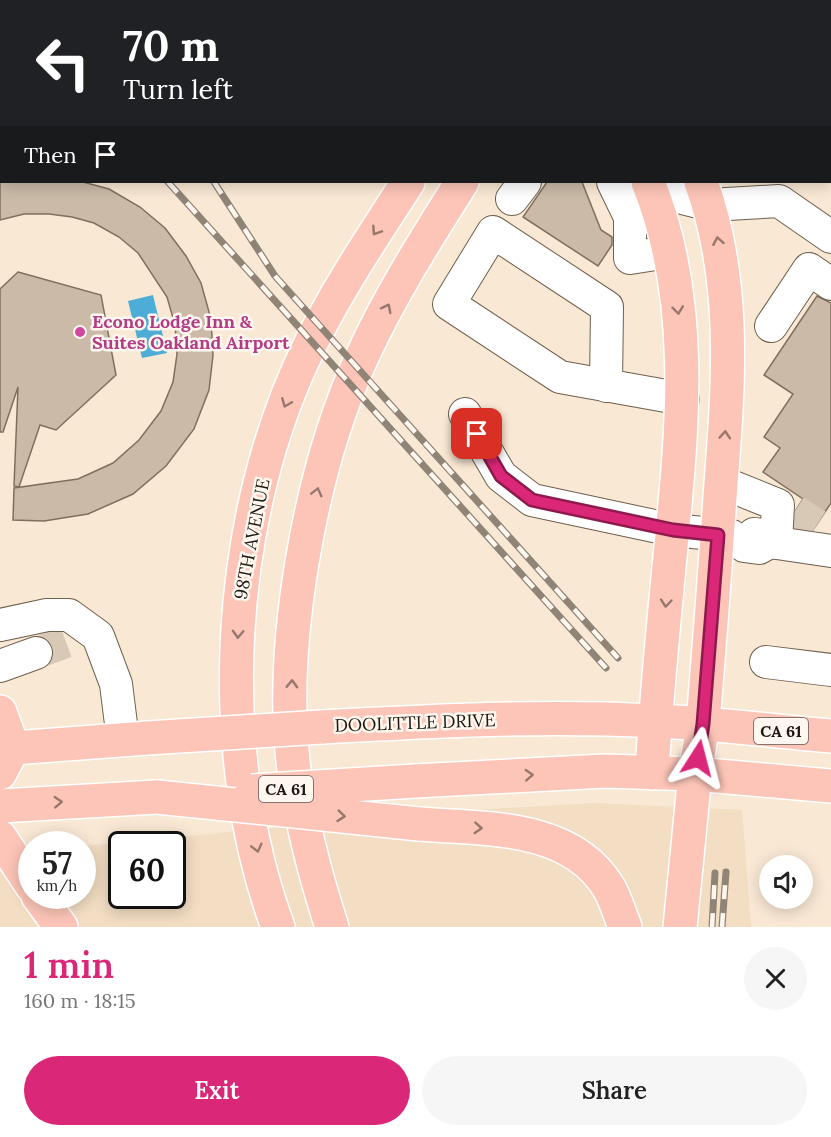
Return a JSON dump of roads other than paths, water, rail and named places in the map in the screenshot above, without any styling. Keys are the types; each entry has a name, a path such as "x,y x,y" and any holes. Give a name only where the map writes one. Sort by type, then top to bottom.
{"main road":[{"name":"98TH AVENUE","path":"278,927 252,829 241,764 236,687 239,605 252,519 276,428 310,345 354,264 407,183"},
{"path":"332,919 306,836 295,775 291,706 293,631 306,536 328,449 360,360 402,278 461,183"},
{"path":"649,186 664,228 679,310 683,399 652,773"},
{"path":"680,927 695,774 725,536 722,482 729,347 727,290 705,193"},
{"path":"0,712 4,757"},
{"name":"DOOLITTLE DRIVE","path":"4,757 135,739 410,722 655,721 831,736"},
{"name":"CA 61","path":"0,806 605,771 695,774 831,786"},
{"path":"157,797 499,830 544,837 579,855 609,887 625,927"},
{"path":"0,837 18,865"},
{"path":"48,909 61,927"}],"lane":[{"path":"613,183 630,217 630,258 668,252"},
{"path":"649,186 779,201 831,237"},
{"path":"606,386 607,308 493,232 449,304 560,377 606,386 683,399"},
{"path":"771,326 809,269 831,284"},
{"path":"465,414 501,476 532,500 673,530 725,536 744,546 759,548 809,528"},
{"path":"722,482 809,528"},
{"path":"773,542 809,528"},
{"path":"0,625 46,615 69,615 98,636 135,739"},
{"path":"63,637 98,636"},
{"path":"0,652 34,647 0,666"},
{"path":"766,662 831,670"}],"water":[{"path":"153,295 167,353 142,358 128,301"}],"tunnel":[{"path":"795,511 817,525"},
{"path":"36,653 66,642"}],"railway":[{"path":"169,183 606,668"},
{"path":"215,183 275,276 618,658"},
{"path":"722,927 726,872"},
{"path":"712,927 715,873"}],"place":[{"name":"Econo Lodge Inn & Suites Oakland Airport","path":"80,332"}]}
